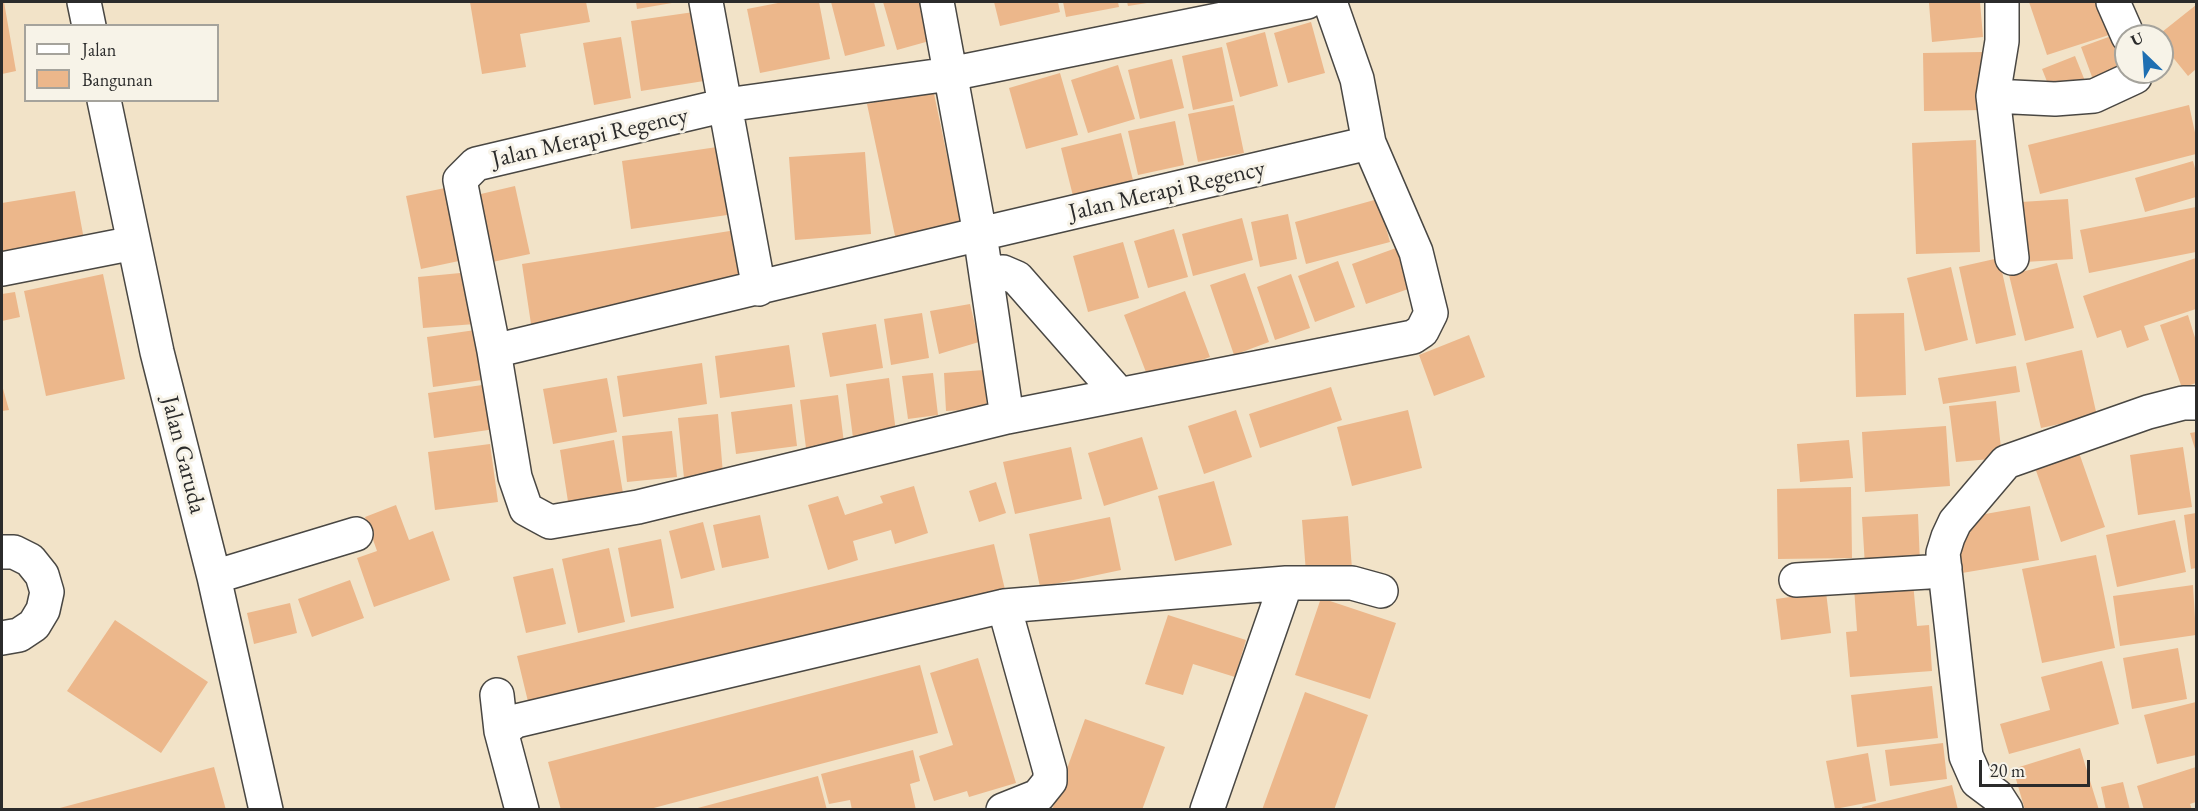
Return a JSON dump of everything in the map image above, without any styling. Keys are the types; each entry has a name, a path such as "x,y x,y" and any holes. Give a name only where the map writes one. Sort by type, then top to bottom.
{"street":[{"path":"84,2 88,24"},
{"path":"706,2 759,289"},
{"path":"937,2 980,234 1007,417"},
{"name":"Jalan Merapi Regency","path":"1307,2 950,74 726,105 476,164 460,180 494,351 1370,143"},
{"path":"494,351 515,477 526,509 550,522 638,507 1007,417 1118,393 1413,337 1422,331 1431,313 1416,252 1370,143 1357,78 1330,2"},
{"path":"2002,2 2002,40 1993,96 2012,258"},
{"path":"2113,2 2123,24"},
{"path":"1993,96 2055,99 2094,96 2119,84"},
{"name":"Jalan Garuda","path":"104,102 157,352 214,577 266,810"},
{"path":"2,270 134,243"},
{"path":"986,273 1003,272 1017,278 1118,393"},
{"path":"2006,810 1997,796 1977,781 1966,756 1943,553 1955,522 2006,462 2148,412 2183,403 2196,403"},
{"path":"214,577 356,534"},
{"path":"2,552 14,552 30,560 42,575 47,592 44,610 34,625 19,635 2,638"},
{"path":"1796,580 1916,573 1945,568"},
{"path":"501,731 516,721 1004,606 1286,583 1342,582 1381,591"},
{"path":"1207,810 1286,583"},
{"path":"1003,810 1038,796 1050,781 1050,771 1004,606"},
{"path":"497,695 501,731 522,810"}],"building":[{"path":"2,2 4,2 16,71 2,74"},
{"path":"470,2 586,2 590,22 520,34 526,67 482,74"},
{"path":"636,2 672,2 672,3 637,9"},
{"path":"783,2 819,2 830,59 760,73 747,9"},
{"path":"831,2 874,2 885,46 845,56"},
{"path":"883,2 923,2 933,40 897,50"},
{"path":"994,2 1058,2 1060,12 1000,26"},
{"path":"1063,2 1118,2 1119,7 1066,17"},
{"path":"1127,2 1146,2 1147,3 1128,6"},
{"path":"1980,2 1983,37 1932,42 1929,3"},
{"path":"2029,2 2099,2 2109,35 2047,55"},
{"path":"2196,5 2196,69 2188,76 2174,59 2174,24 2172,24"},
{"path":"694,12 704,81 641,91 631,21"},
{"path":"1311,22 1325,73 1288,83 1274,33"},
{"path":"1265,32 1278,86 1240,97 1226,43"},
{"path":"2114,35 2114,74 2095,85 2081,47"},
{"path":"621,37 631,98 594,105 583,43"},
{"path":"1222,47 1233,101 1193,110 1182,56"},
{"path":"1982,52 1983,110 1924,111 1923,53"},
{"path":"2075,56 2085,81 2052,94 2042,69"},
{"path":"1172,59 1184,108 1140,119 1128,70"},
{"path":"1118,65 1135,119 1088,133 1071,80"},
{"path":"1060,73 1078,135 1026,149 1009,88"},
{"path":"933,89 964,236 898,250 867,104"},
{"path":"1234,105 1244,153 1198,162 1188,114"},
{"path":"2189,105 2196,137 2196,154 2040,194 2028,145"},
{"path":"1175,121 1184,165 1138,175 1128,131"},
{"path":"1121,133 1134,184 1074,200 1061,148"},
{"path":"1976,140 1980,252 1916,254 1912,143"},
{"path":"724,146 734,214 631,229 622,161"},
{"path":"865,152 871,234 795,240 789,157"},
{"path":"2193,161 2196,172 2196,197 2145,212 2135,178"},
{"path":"515,186 530,254 483,264 468,197"},
{"path":"445,188 459,261 421,269 406,196"},
{"path":"75,191 85,245 2,259 2,203"},
{"path":"1378,199 1390,242 1306,264 1295,222"},
{"path":"2068,199 2073,259 2025,262 2021,202"},
{"path":"2196,207 2196,252 2089,273 2080,230"},
{"path":"1288,214 1297,259 1260,267 1251,222"},
{"path":"1242,218 1253,260 1193,276 1182,234"},
{"path":"1174,229 1188,277 1148,288 1134,241"},
{"path":"736,230 745,290 531,324 522,264"},
{"path":"1123,242 1139,298 1088,312 1073,256"},
{"path":"1396,248 1411,288 1366,304 1352,264"},
{"path":"1999,258 2016,335 1976,344 1959,267"},
{"path":"2196,258 2196,309 2144,326 2149,340 2127,348 2121,330 2097,338 2083,296"},
{"path":"1338,261 1355,307 1315,322 1298,276"},
{"path":"2057,263 2074,328 2025,341 2009,275"},
{"path":"1951,267 1968,340 1925,351 1907,278"},
{"path":"471,272 475,324 423,328 418,277"},
{"path":"1245,273 1269,342 1234,355 1210,285"},
{"path":"103,274 125,379 46,396 24,291"},
{"path":"1291,274 1310,328 1275,340 1257,287"},
{"path":"1185,291 1210,357 1149,380 1124,315"},
{"path":"15,292 20,317 2,321 2,294"},
{"path":"970,304 979,342 939,354 930,311"},
{"path":"922,313 929,358 891,365 884,319"},
{"path":"1904,313 1906,395 1856,397 1854,314"},
{"path":"2188,315 2196,341 2196,383 2182,388 2160,325"},
{"path":"876,324 883,368 830,377 822,333"},
{"path":"482,329 489,379 433,387 427,337"},
{"path":"1469,335 1485,377 1434,396 1419,355"},
{"path":"789,345 795,387 720,398 715,356"},
{"path":"2082,350 2097,416 2041,428 2026,363"},
{"path":"702,363 707,404 623,417 617,376"},
{"path":"2016,366 2020,392 1943,404 1938,378"},
{"path":"984,370 987,409 946,411 944,373"},
{"path":"933,373 938,415 908,419 902,376"},
{"path":"607,378 617,432 553,444 543,389"},
{"path":"889,378 896,432 853,438 846,384"},
{"path":"489,384 495,429 434,438 428,393"},
{"path":"2,385 9,410 2,411"},
{"path":"1331,387 1342,420 1260,448 1249,414"},
{"path":"838,395 844,443 806,448 800,400"},
{"path":"1996,401 2002,458 1956,462 1949,406"},
{"path":"792,404 797,446 736,454 731,412"},
{"path":"1236,410 1252,457 1204,474 1188,426"},
{"path":"1408,410 1422,468 1352,486 1337,427"},
{"path":"718,414 723,474 684,478 678,418"},
{"path":"1946,426 1950,486 1865,492 1862,432"},
{"path":"672,431 677,477 627,482 622,436"},
{"path":"2196,432 2196,452 2190,433"},
{"path":"1142,437 1158,489 1104,506 1088,453"},
{"path":"614,440 624,499 569,508 560,450"},
{"path":"1849,440 1853,478 1800,482 1797,444"},
{"path":"490,444 498,502 435,510 428,452"},
{"path":"1071,447 1082,499 1015,514 1003,462"},
{"path":"2077,447 2105,527 2061,542 2033,462"},
{"path":"2183,447 2192,507 2138,515 2130,455"},
{"path":"1214,481 1232,545 1175,561 1158,496"},
{"path":"996,482 1006,513 979,522 969,491"},
{"path":"914,486 928,533 895,544 891,530 853,541 858,560 828,570 808,505 838,496 845,515 883,503 880,496"},
{"path":"1851,487 1852,558 1778,559 1777,489"},
{"path":"396,505 409,540 433,531 450,580 374,607 357,558 377,551 365,517"},
{"path":"2030,506 2039,560 1962,573 1956,537 1963,518"},
{"path":"2196,513 2196,568 2191,569 2184,515"},
{"path":"1918,514 1920,563 1865,566 1862,517"},
{"path":"760,515 769,558 722,568 713,525"},
{"path":"1348,516 1352,569 1306,573 1302,520"},
{"path":"1110,517 1121,570 1040,587 1029,534"},
{"path":"2175,520 2186,572 2117,587 2106,535"},
{"path":"703,522 715,570 681,579 669,531"},
{"path":"661,539 674,608 631,617 618,548"},
{"path":"994,544 1008,602 531,714 517,656"},
{"path":"609,548 625,622 578,633 562,559"},
{"path":"2096,555 2115,648 2042,663 2022,569"},
{"path":"553,568 566,624 526,633 513,577"},
{"path":"350,580 364,618 312,637 298,599"},
{"path":"1913,582 1917,626 1929,625 1932,671 1850,677 1846,632 1857,631 1854,587"},
{"path":"2193,585 2196,635 2120,646 2113,596"},
{"path":"1826,592 1831,633 1781,640 1776,599"},
{"path":"1321,598 1396,623 1370,699 1295,675"},
{"path":"290,603 297,633 254,644 247,613"},
{"path":"1168,615 1246,640 1235,677 1193,664 1183,695 1145,684"},
{"path":"115,620 208,682 161,753 67,691"},
{"path":"2178,648 2187,699 2132,709 2123,658"},
{"path":"978,658 1016,783 969,797 967,791 934,801 919,756 953,745 930,673"},
{"path":"2102,661 2119,724 2009,754 2000,724 2050,710 2041,677"},
{"path":"920,665 938,733 646,810 561,810 548,762"},
{"path":"1932,686 1938,738 1857,747 1851,695"},
{"path":"1305,692 1368,715 1334,810 1262,810"},
{"path":"2196,702 2196,755 2157,764 2144,715"},
{"path":"1085,719 1165,747 1142,810 1052,810"},
{"path":"1943,743 1947,779 1890,786 1885,750"},
{"path":"2080,748 2099,810 2025,810 2013,769"},
{"path":"913,750 920,781 910,784 916,810 852,810 850,800 829,804 821,774"},
{"path":"1868,753 1876,801 1835,809 1826,761"},
{"path":"214,767 226,810 56,810 56,809"},
{"path":"2196,767 2196,802 2190,804 2192,810 2144,810 2137,786"},
{"path":"818,776 827,810 694,810 694,809"},
{"path":"2123,782 2130,810 2106,810 2101,787"},
{"path":"1952,785 1958,810 1863,810 1862,807"}]}
